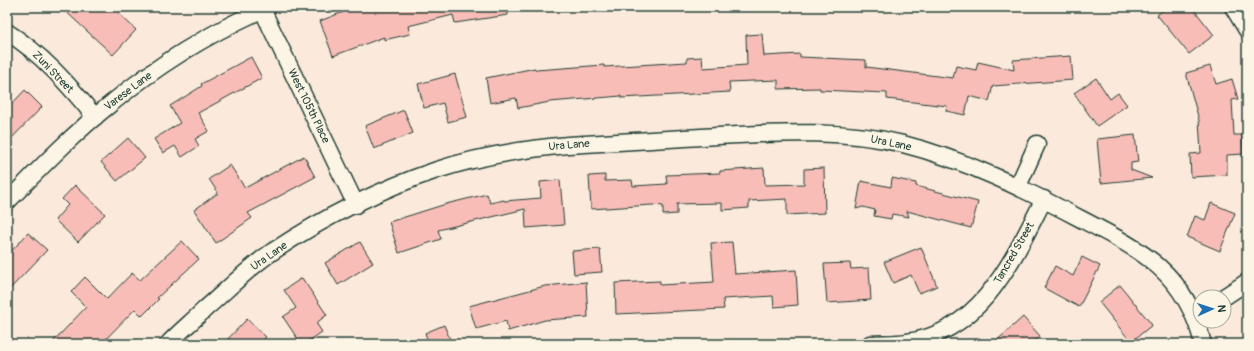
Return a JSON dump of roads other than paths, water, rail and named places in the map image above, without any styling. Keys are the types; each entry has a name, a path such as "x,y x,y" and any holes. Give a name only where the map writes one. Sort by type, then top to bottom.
{"street":[{"path":"1233,7 1247,30"},
{"name":"Varese Lane","path":"7,202 94,117 150,75 207,38 264,8"},
{"name":"West 105th Place","path":"264,8 356,205"},
{"name":"Zuni Street","path":"7,32 31,49 82,101 94,117"},
{"name":"Ura Lane","path":"168,344 244,274 272,252 317,225 356,205 397,186 438,170 474,160 530,149 568,145 799,132 855,136 903,144 960,162 1018,186 1131,245 1158,265 1192,304"},
{"path":"1018,186 1037,144"},
{"name":"Tancred Street","path":"870,344 907,342 932,336 952,327 970,314 1001,279 1016,254 1044,199"},
{"path":"1232,292 1247,282"},
{"name":"Ura Lane","path":"1200,329 1203,344"}]}
